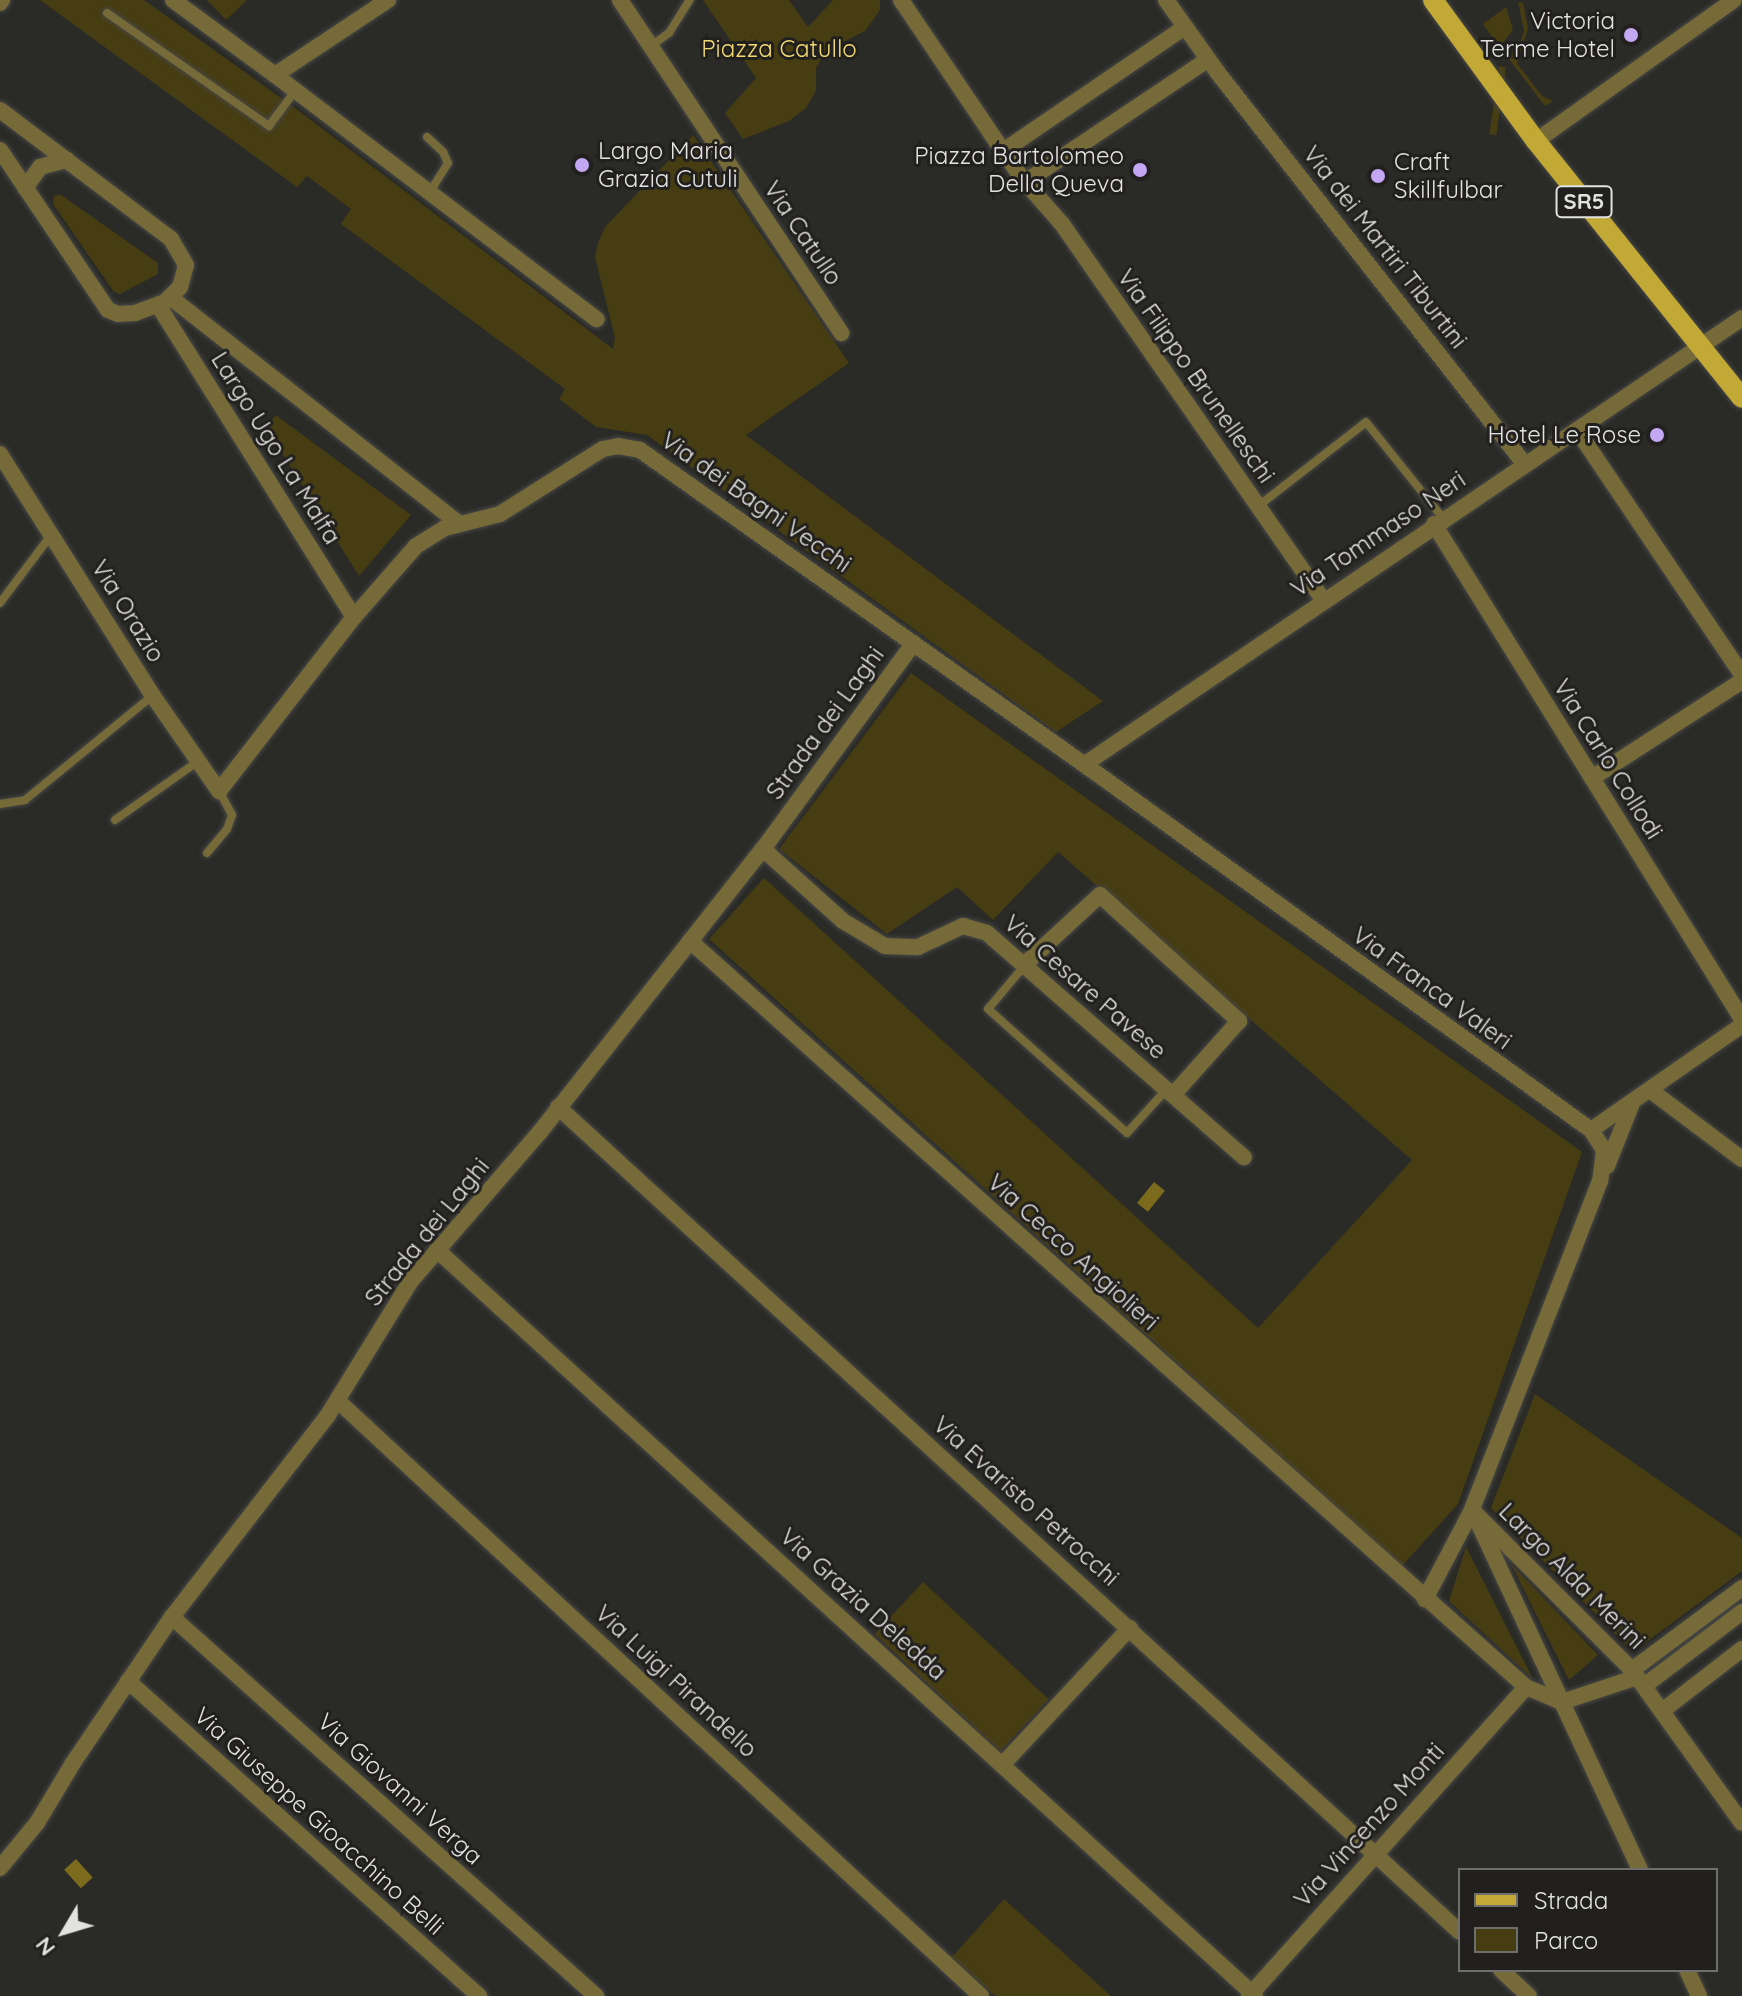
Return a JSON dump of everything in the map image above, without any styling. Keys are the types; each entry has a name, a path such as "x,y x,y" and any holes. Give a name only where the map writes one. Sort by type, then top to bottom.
{"main road":[{"name":"SR5","path":"1433,0 1536,141 1742,398"}],"street":[{"path":"173,0 597,319"},
{"path":"275,75 388,0"},
{"name":"Via Catullo","path":"620,0 841,333"},
{"path":"901,0 1025,182 1207,60"},
{"name":"Via dei Martiri Tiburtini","path":"1166,0 1207,60 1525,464"},
{"path":"1536,141 1734,0"},
{"path":"1003,151 1185,27"},
{"path":"0,110 163,232 180,249 186,277 164,301 130,314 108,310 0,150"},
{"path":"25,188 40,167 67,160"},
{"name":"Via Filippo Brunelleschi","path":"1025,182 1062,224 1324,601"},
{"name":"Largo Ugo La Malfa","path":"164,301 460,524"},
{"name":"Largo Ugo La Malfa","path":"164,301 354,617"},
{"name":"Via Tommaso Neri","path":"1085,764 1742,318"},
{"path":"1577,430 1742,678 1592,778"},
{"name":"Via dei Bagni Vecchi","path":"219,791 354,617 416,546 438,531 500,514 603,449 633,448 677,474 914,643"},
{"name":"Via Orazio","path":"0,454 153,696 219,791"},
{"name":"Via Carlo Collodi","path":"1439,521 1742,1022"},
{"name":"Via Franca Valeri","path":"914,643 1591,1130"},
{"name":"Strada dei Laghi","path":"0,1868 42,1815 172,1617 338,1401 397,1301 437,1250 505,1175 763,849 914,643"},
{"name":"Via Cesare Pavese","path":"763,849 843,921 876,942 909,948 927,944 955,928 971,926 987,933 1244,1157"},
{"path":"1025,964 1100,895 1239,1021 1170,1092"},
{"name":"Via Cecco Angiolieri","path":"690,941 1425,1599"},
{"path":"1600,1181 1604,1150 1591,1130 1631,1105 1742,1022"},
{"path":"1650,1090 1742,1159"},
{"path":"1472,1510 1631,1105"},
{"name":"Via Evaristo Petrocchi","path":"558,1107 1458,1930"},
{"name":"Via Grazia Deledda","path":"437,1250 1003,1764 1252,1995"},
{"name":"Via Luigi Pirandello","path":"338,1401 981,1996"},
{"name":"Largo Alda Merini","path":"1425,1599 1472,1510"},
{"name":"Largo Alda Merini","path":"1472,1510 1638,1678 1562,1702 1472,1510"},
{"path":"1638,1678 1742,1588"},
{"path":"1425,1599 1526,1687 1562,1702 1639,1868"},
{"path":"1638,1678 1742,1612"},
{"name":"Via Giovanni Verga","path":"172,1617 596,1996"},
{"path":"1003,1764 1130,1628"},
{"path":"1662,1711 1742,1649"},
{"path":"1638,1678 1742,1823"},
{"name":"Via Giuseppe Gioacchino Belli","path":"128,1681 479,1996"},
{"name":"Via Vincenzo Monti","path":"1252,1995 1374,1853 1526,1687"},
{"path":"1503,1972 1529,1996"},
{"path":"1688,1972 1699,1996"}],"lane":[{"path":"651,47 669,33 690,0"},
{"path":"107,13 269,126 295,91"},
{"path":"427,137 443,152 448,163 429,193"},
{"path":"1257,507 1366,422 1439,521"},
{"path":"0,603 51,535"},
{"path":"0,804 25,800 153,696"},
{"path":"115,820 197,762"},
{"path":"207,853 227,829 232,815 219,791"},
{"path":"1025,964 988,1009 1115,1123 1127,1133 1170,1092"}],"green space":[{"path":"40,0 144,0 295,108 613,349 615,338 595,257 598,243 605,227 693,135 849,363 746,435 1103,701 1056,732 647,435 596,427 559,399 565,389 341,224 351,209 307,176 297,187"},
{"path":"207,0 247,0 226,20"},
{"name":"Piazza Catullo","path":"703,0 789,0 808,27 833,0 880,0 880,10 865,31 826,51 816,68 816,91 806,108 789,121 743,139 725,113 756,78"},
{"path":"1518,2 1523,3 1528,28 1517,63 1542,96 1553,101 1545,106 1508,58 1519,46 1524,31"},
{"path":"1506,7 1513,30 1500,47 1483,24"},
{"path":"1499,66 1506,67 1496,135 1489,134"},
{"path":"61,195 158,263 158,274 120,294 114,292 53,204 54,196"},
{"path":"277,416 411,515 359,576 267,429 270,420"},
{"path":"911,673 1582,1152 1458,1504 1402,1566 709,939 764,878 1258,1328 1412,1160 1058,852 993,920 957,887 887,934 779,849"},
{"path":"1535,1394 1742,1538 1742,1571 1633,1652 1491,1508"},
{"path":"1466,1547 1533,1679 1449,1601"},
{"path":"1511,1564 1598,1655 1569,1680"},
{"path":"923,1582 1049,1699 1000,1751 875,1634"},
{"path":"1004,1899 1111,1996 995,1996 952,1957"}],"shaded area":[{"path":"1154,1182 1165,1191 1148,1212 1137,1203"},
{"path":"76,1859 93,1878 81,1888 64,1870"}],"place":[{"name":"Victoria Terme Hotel","path":"1631,35"},
{"name":"Largo Maria Grazia Cutuli","path":"582,165"},
{"name":"Piazza Bartolomeo Della Queva","path":"1140,170"},
{"name":"Craft Skillfulbar","path":"1378,176"},
{"name":"Hotel Le Rose","path":"1657,435"}]}
